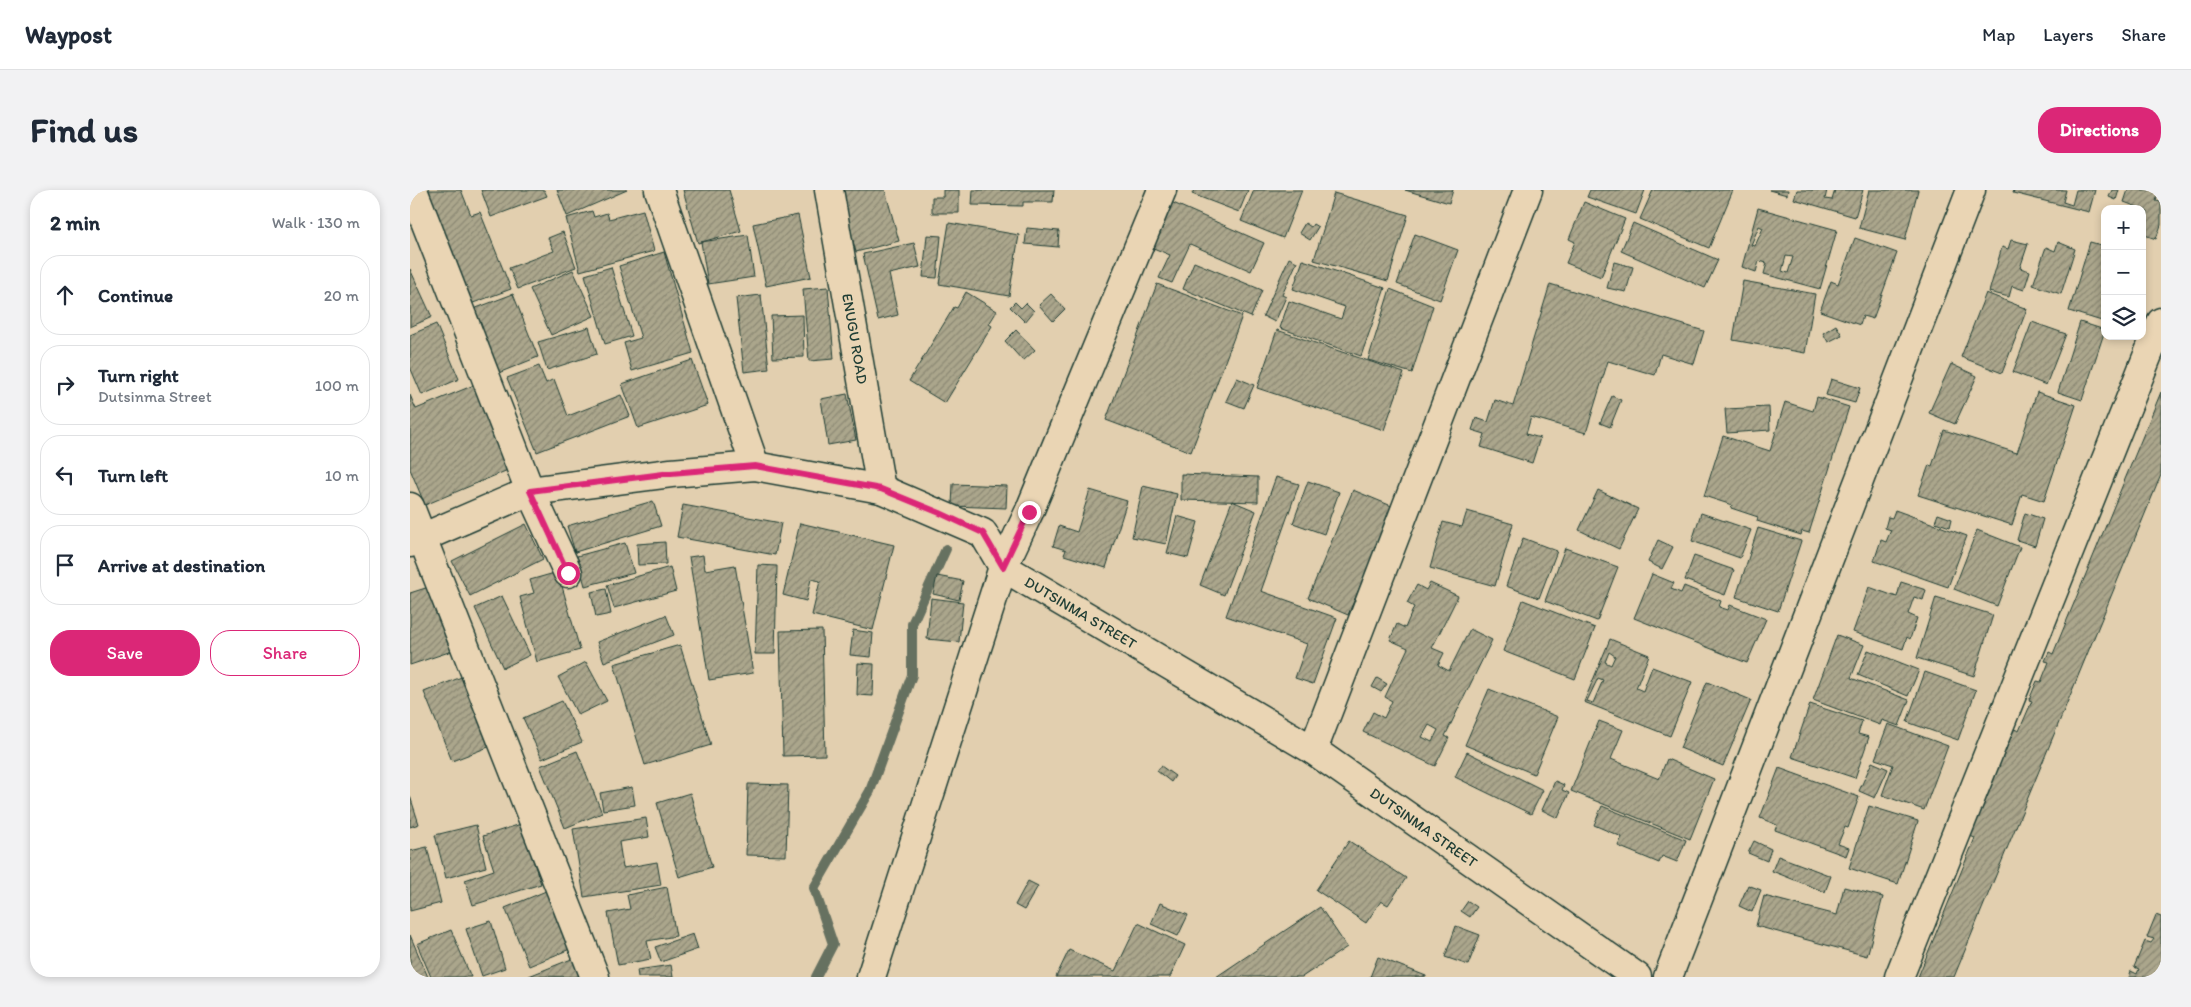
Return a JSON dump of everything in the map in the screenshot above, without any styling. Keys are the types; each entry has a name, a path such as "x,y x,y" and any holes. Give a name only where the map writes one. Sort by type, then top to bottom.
{"street":[{"path":"412,190 530,491 568,573"},
{"path":"659,190 755,466"},
{"name":"ENUGU ROAD","path":"829,190 881,489"},
{"path":"871,977 1003,567 1029,512 1162,190"},
{"path":"1313,750 1528,190"},
{"path":"1668,977 1971,190"},
{"path":"1899,977 2161,322"},
{"name":"DUTSINMA STREET","path":"417,540 530,491 671,473 755,466 881,489 983,533 1003,567 1313,750 1637,977"},
{"path":"410,507 417,540 595,977"}],"building":[{"path":"419,190 461,190 471,215 480,212 511,289 465,306"},
{"path":"481,190 544,190 547,196 491,217"},
{"path":"557,190 627,190 567,216"},
{"path":"683,190 729,190 741,231 698,243"},
{"path":"839,190 885,190 899,241 856,252"},
{"path":"943,190 959,190 959,213 932,213 932,197 943,197"},
{"path":"973,190 1054,190 1053,202 1023,202 1023,206 972,205"},
{"path":"1194,190 1248,190 1239,212 1192,194"},
{"path":"1254,190 1302,190 1283,238 1241,221"},
{"path":"1405,190 1453,190 1449,203"},
{"path":"1590,190 1645,190 1636,214 1587,197"},
{"path":"1653,190 1733,190 1709,248 1640,219"},
{"path":"1769,190 1788,190 1787,195"},
{"path":"1797,190 1827,190 1825,199 1832,200 1835,190 1863,190 1855,217 1794,199"},
{"path":"1869,190 1918,190 1905,240 1859,228"},
{"path":"2014,190 2066,190 2063,202 2072,205 2076,190 2095,190 2089,212 2013,193"},
{"path":"2112,190 2119,190 2116,200 2109,197"},
{"path":"2128,190 2160,190 2156,201 2161,202 2161,225 2156,239 2146,235 2148,211 2146,210 2146,205 2132,205 2124,202"},
{"path":"1334,193 1408,215 1388,281 1314,260"},
{"path":"1171,202 1264,243 1251,271 1190,244 1172,283 1159,278 1170,255 1151,247"},
{"path":"1584,202 1625,219 1601,277 1566,263 1575,242 1569,239"},
{"path":"1758,208 1837,230 1820,289 1764,274 1767,263 1759,261 1756,272 1742,267","holes":["1759,226 1763,228 1755,246 1751,245","1786,256 1793,257 1788,273 1782,271"]},
{"path":"643,210 654,251 580,271 566,218 592,211 594,217 607,213 609,219"},
{"path":"798,215 811,277 766,286 753,224"},
{"path":"949,223 1019,235 1009,296 939,284"},
{"path":"1305,223 1311,227 1313,224 1318,227 1310,240 1299,233"},
{"path":"1633,223 1718,260 1705,288 1621,251"},
{"path":"1027,228 1059,231 1058,247 1025,244"},
{"path":"563,232 576,267 518,289 509,268 554,251 548,238"},
{"path":"1415,234 1458,250 1440,300 1397,284"},
{"path":"748,235 754,277 708,284 701,242"},
{"path":"927,235 941,236 937,278 923,277"},
{"path":"1855,238 1897,253 1873,319 1863,316 1860,325 1820,311 1831,281 1838,284"},
{"path":"2011,240 2028,244 2020,268 2030,271 2024,290 2012,286 2009,297 1989,292 2002,247 2008,249"},
{"path":"2058,242 2075,249 2061,294 2033,285 2046,247 2055,251"},
{"path":"2090,242 2101,245 2101,321 2069,311"},
{"path":"914,243 920,267 889,274 898,315 878,320 863,254"},
{"path":"664,252 693,353 632,371 624,343 641,338 619,266"},
{"path":"1289,258 1297,262 1282,295 1286,297 1275,322 1263,316"},
{"path":"1303,260 1385,288 1361,356 1280,328 1289,301 1341,319 1345,307 1293,289"},
{"path":"1194,262 1262,290 1251,317 1183,289"},
{"path":"1614,262 1633,267 1626,292 1607,288"},
{"path":"611,267 632,336 605,344 585,275"},
{"path":"410,269 432,317 410,327"},
{"path":"573,270 594,316 551,335 530,289"},
{"path":"1743,281 1815,294 1805,353 1733,340"},
{"path":"1157,284 1242,316 1191,452 1106,420"},
{"path":"1550,284 1704,331 1694,364 1661,354 1655,375 1608,361 1586,433 1531,417 1526,434 1540,438 1532,463 1481,447 1485,434 1472,430 1476,418 1488,422 1495,400 1513,406"},
{"path":"828,287 834,359 809,361 803,289"},
{"path":"1390,289 1433,306 1412,373 1368,360"},
{"path":"966,292 997,311 989,324 992,326 945,403 909,381 954,307 957,308"},
{"path":"1986,293 2027,309 2002,373 1961,357"},
{"path":"513,294 538,357 496,374 471,310"},
{"path":"1051,294 1065,309 1053,321 1039,305"},
{"path":"761,295 769,369 744,372 736,298"},
{"path":"1015,302 1021,308 1026,303 1034,311 1025,322 1010,307"},
{"path":"803,315 804,357 773,358 771,316"},
{"path":"2032,322 2066,334 2046,385 2013,372"},
{"path":"2080,322 2101,329 2102,340 2082,400 2058,392"},
{"path":"436,324 459,379 422,395 410,367 410,335"},
{"path":"1836,325 1842,335 1828,342 1823,333"},
{"path":"589,327 597,354 547,370 538,342"},
{"path":"1016,330 1035,350 1023,361 1005,341"},
{"path":"1277,330 1404,373 1384,430 1257,388"},
{"path":"692,360 708,405 638,428 622,384"},
{"path":"1951,364 1977,376 1955,424 1929,413"},
{"path":"539,366 546,383 554,379 568,416 621,395 630,416 537,452 507,378"},
{"path":"1237,378 1254,385 1244,408 1226,401"},
{"path":"1831,379 1860,388 1855,403 1826,395"},
{"path":"479,383 515,467 425,505 410,469 410,395 416,409"},
{"path":"2037,392 2076,405 2044,501 2022,494 2012,525 1918,495 1929,465 1932,466 1944,430 2017,453"},
{"path":"2161,392 2161,475 1954,977 1918,977 1975,838 1970,836 2014,729 2019,731 2032,701 2029,700 2037,681 2041,682 2049,662 2045,661 2049,652 2053,654"},
{"path":"847,394 856,440 828,445 821,399"},
{"path":"1612,396 1621,400 1610,427 1600,423"},
{"path":"1817,397 1849,407 1809,533 1802,531 1801,535 1757,521 1758,517 1731,508 1732,505 1704,496 1723,436 1770,451 1785,402 1813,411"},
{"path":"1769,407 1770,430 1727,433 1725,409"},
{"path":"1181,474 1258,477 1258,502 1181,500"},
{"path":"1276,477 1299,484 1261,591 1337,618 1313,684 1295,678 1307,644 1226,616"},
{"path":"1308,481 1339,492 1324,534 1293,523"},
{"path":"953,484 1007,486 1006,508 952,506"},
{"path":"1143,486 1177,494 1166,544 1132,537"},
{"path":"1090,490 1127,501 1106,568 1064,555 1066,550 1053,546 1059,526 1077,532"},
{"path":"1353,490 1394,507 1348,615 1308,598"},
{"path":"1598,490 1638,509 1619,549 1579,530"},
{"path":"653,501 661,526 575,552 567,526"},
{"path":"1232,501 1256,511 1224,595 1200,585"},
{"path":"683,505 781,523 775,555 677,537"},
{"path":"1895,510 1967,536 1948,587 1874,561 1881,540 1886,542 1891,530 1885,528 1888,517 1892,518"},
{"path":"1467,511 1513,524 1495,586 1430,568 1443,522 1462,527"},
{"path":"1701,513 1751,530 1740,558 1692,541"},
{"path":"2025,513 2043,519 2035,546 2017,540"},
{"path":"1938,514 1952,519 1950,527 1935,522"},
{"path":"1177,516 1198,522 1188,558 1167,553"},
{"path":"800,523 894,545 873,630 812,615 820,581 811,579 806,601 783,595"},
{"path":"526,524 543,559 470,596 452,561"},
{"path":"1758,528 1801,541 1778,611 1736,597"},
{"path":"1977,530 2020,547 1997,606 1954,589"},
{"path":"1523,538 1557,551 1539,598 1506,586"},
{"path":"1658,540 1673,547 1662,569 1648,562"},
{"path":"665,542 666,564 638,565 637,544"},
{"path":"625,543 634,573 585,586 577,556"},
{"path":"1565,548 1618,567 1597,621 1545,601"},
{"path":"703,555 705,570 735,565 753,673 709,680 689,557"},
{"path":"1694,556 1734,570 1725,595 1685,580"},
{"path":"758,565 777,566 775,654 755,654"},
{"path":"670,567 676,591 614,608 607,585"},
{"path":"558,572 580,650 537,662 520,597 534,593 530,580"},
{"path":"1652,574 1674,583 1671,589 1681,593 1684,586 1721,601 1719,607 1728,610 1730,605 1766,619 1747,663 1634,618"},
{"path":"937,576 963,581 959,600 933,594"},
{"path":"1901,582 1926,590 1923,600 1914,597 1908,614 1917,618 1910,639 1907,637 1903,649 1853,632 1869,587 1897,597"},
{"path":"1430,583 1458,596 1432,648 1444,653 1438,665 1449,671 1470,629 1492,640 1445,736 1449,738 1435,766 1363,732 1373,712 1384,718 1392,701 1385,697 1408,648 1390,640 1397,624 1405,628 1414,607 1407,603 1417,585 1426,590","holes":["1429,725 1438,730 1432,742 1422,737"]},
{"path":"435,585 455,650 410,665 410,593"},
{"path":"606,589 611,614 596,617 591,592"},
{"path":"502,596 530,655 503,668 475,608"},
{"path":"1936,597 1993,615 1974,676 1917,658"},
{"path":"931,598 963,602 959,642 927,639"},
{"path":"1523,600 1595,628 1575,679 1503,651"},
{"path":"666,615 674,635 604,662 597,642"},
{"path":"822,630 825,755 783,756 780,631"},
{"path":"853,630 873,633 871,657 850,655"},
{"path":"1837,635 1864,645 1851,678 1909,700 1899,726 1882,720 1880,725 1813,700"},
{"path":"1610,639 1649,655 1636,688 1643,691 1652,667 1692,682 1670,736 1584,702","holes":["1609,652 1615,656 1611,665 1605,662","1598,678 1603,680 1593,703 1587,701"]},
{"path":"680,645 711,745 645,765 614,664"},
{"path":"1868,650 1919,670 1908,696 1858,675"},
{"path":"586,662 607,701 578,715 558,677"},
{"path":"858,663 874,664 873,696 857,695"},
{"path":"1925,672 1976,690 1958,740 1907,722"},
{"path":"464,676 491,746 452,761 424,692"},
{"path":"1377,678 1387,684 1381,692 1372,687"},
{"path":"1707,682 1751,700 1723,766 1680,748"},
{"path":"1489,689 1558,717 1534,774 1465,745"},
{"path":"562,701 582,742 542,759 523,718"},
{"path":"1810,704 1862,721 1858,734 1869,737 1855,778 1792,757"},
{"path":"1599,721 1623,730 1611,759 1659,779 1667,759 1714,779 1690,839 1571,791"},
{"path":"1888,724 1948,746 1924,810 1882,795 1893,765 1875,759"},
{"path":"577,751 602,813 565,828 540,766"},
{"path":"1467,752 1543,790 1531,814 1455,777"},
{"path":"1872,762 1888,769 1875,798 1859,791"},
{"path":"1161,766 1175,776 1171,782 1157,771"},
{"path":"1779,768 1859,797 1848,828 1845,827 1838,844 1849,848 1846,856 1775,830 1777,825 1760,818"},
{"path":"1555,781 1564,785 1562,790 1569,793 1558,818 1542,810"},
{"path":"748,784 788,785 786,856 746,855"},
{"path":"632,787 635,805 603,810 600,793"},
{"path":"690,793 712,867 679,877 657,803"},
{"path":"410,796 419,824 410,827"},
{"path":"1602,806 1686,840 1677,862 1662,856 1659,863 1618,846 1622,837 1594,825"},
{"path":"1869,806 1918,821 1898,884 1849,868"},
{"path":"646,818 649,837 619,842 623,868 657,862 661,885 584,897 573,829"},
{"path":"521,824 541,884 473,905 465,880 494,870 483,836"},
{"path":"476,825 486,867 446,878 435,835"},
{"path":"1349,841 1406,878 1388,905 1381,901 1366,923 1316,890"},
{"path":"1754,841 1771,849 1767,861 1748,853"},
{"path":"427,847 441,903 410,911 410,851"},
{"path":"1778,856 1831,876 1825,892 1772,871"},
{"path":"1028,881 1038,886 1024,910 1015,905"},
{"path":"1748,885 1761,890 1752,912 1739,906"},
{"path":"667,887 676,936 647,941 651,959 618,965 608,913 630,909 627,895"},
{"path":"1844,887 1883,897 1867,956 1756,926 1764,896 1837,915"},
{"path":"546,891 570,949 529,966 505,908"},
{"path":"1468,901 1477,907 1470,917 1461,911"},
{"path":"1160,903 1188,915 1178,936 1151,924"},
{"path":"1320,907 1347,947 1302,977 1216,977"},
{"path":"2156,915 2161,917 2161,977 2129,977 2131,971 2137,974 2139,969 2134,967 2145,941 2151,943 2154,939 2147,937"},
{"path":"491,921 505,968 482,976 466,929"},
{"path":"1138,923 1185,945 1170,977 1056,977 1069,950 1115,971"},
{"path":"1456,926 1480,935 1468,965 1445,957"},
{"path":"451,930 471,977 431,977 417,944"},
{"path":"693,934 698,949 661,962 655,947"},
{"path":"410,935 428,977 410,977"},
{"path":"1378,957 1426,976 1426,977 1370,977"},
{"path":"574,958 582,977 529,976"},
{"path":"671,965 673,977 638,977 637,970"}],"waterway":[{"path":"816,977 833,944 814,888 870,791 912,675 912,624 946,549"}],"route":[{"path":"568,573 530,491 671,473 755,466 881,489 940,513 983,533 1003,567 1029,512"}]}
